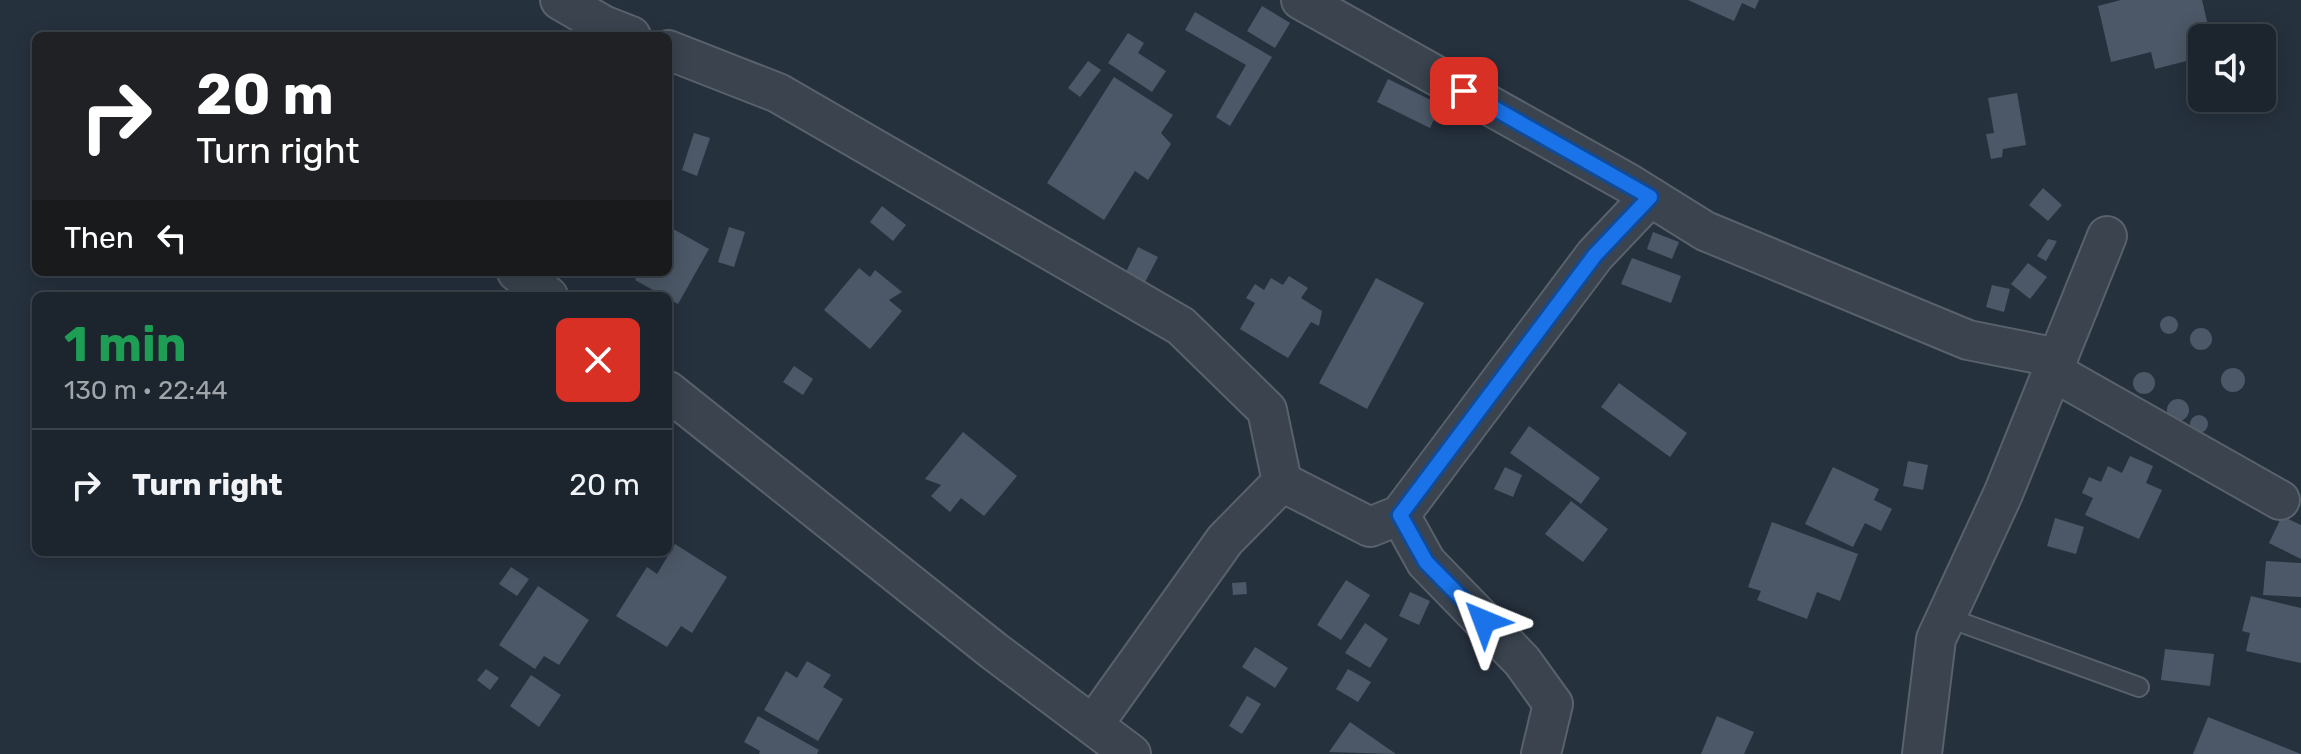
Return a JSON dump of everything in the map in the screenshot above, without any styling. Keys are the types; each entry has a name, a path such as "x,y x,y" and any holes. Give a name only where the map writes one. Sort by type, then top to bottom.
{"street":[{"path":"560,0 621,32"},
{"path":"1301,0 1705,231 1968,340 2055,365 2280,500"},
{"path":"672,52 778,93 1181,326 1267,410 1282,482"},
{"path":"1282,482 1370,527 1400,515 1595,255 1650,197"},
{"path":"1922,754 1936,639 2003,494 2107,236"},
{"path":"522,276 543,292"},
{"path":"672,394 1131,754"},
{"path":"1093,725 1225,540 1282,482"},
{"path":"1400,515 1426,562 1522,661 1553,704 1541,754"}],"lane":[{"path":"1946,617 2139,687"}],"building":[{"path":"1688,0 1759,0 1755,9 1742,3 1734,21"},
{"path":"2121,0 2202,0 2208,24 2188,24 2188,61 2155,69 2151,52 2111,62 2098,6"},
{"path":"1262,6 1290,23 1275,48 1247,31"},
{"path":"1195,12 1272,57 1230,126 1216,117 1246,65 1185,30"},
{"path":"1128,33 1144,43 1138,53 1166,71 1152,92 1108,63"},
{"path":"1088,61 1101,70 1080,97 1068,88"},
{"path":"1114,77 1173,115 1161,133 1171,144 1148,180 1135,171 1104,220 1047,183"},
{"path":"1388,79 1441,105 1430,128 1377,102"},
{"path":"2017,93 2026,145 2003,149 2002,157 1991,159 1986,134 1994,133 1988,98"},
{"path":"694,133 710,138 697,176 682,170"},
{"path":"2043,188 2062,205 2048,221 2029,205"},
{"path":"882,206 906,225 893,241 870,222"},
{"path":"729,227 745,232 734,267 718,262"},
{"path":"672,228 709,249 678,304 672,301 672,292 656,292 635,280 637,276 672,276"},
{"path":"1653,232 1679,242 1672,259 1647,249"},
{"path":"2048,239 2057,241 2046,261 2037,256"},
{"path":"1138,247 1158,257 1143,286 1124,276"},
{"path":"1632,258 1681,276 1671,303 1621,284"},
{"path":"2028,263 2047,277 2030,299 2011,284"},
{"path":"859,268 870,277 875,270 902,292 889,300 902,311 870,349 824,310"},
{"path":"1289,276 1308,288 1301,298 1322,311 1319,326 1311,322 1288,358 1240,329 1255,303 1246,298 1255,284 1264,290 1271,278 1283,285"},
{"path":"1376,278 1424,303 1367,409 1319,383"},
{"path":"1992,285 2010,289 2004,312 1986,307"},
{"path":"2169,316 2178,325 2169,334 2160,325"},
{"path":"2197,328 2205,328 2212,339 2205,350 2197,350 2190,343 2190,335"},
{"path":"794,366 813,379 803,395 783,382"},
{"path":"2233,368 2242,371 2245,380 2242,389 2233,392 2224,389 2221,380 2224,371"},
{"path":"2144,372 2152,375 2155,383 2152,391 2144,394 2136,391 2133,383 2136,375"},
{"path":"1619,383 1687,433 1670,457 1601,407"},
{"path":"2178,399 2186,402 2189,410 2186,418 2178,421 2170,418 2167,410 2170,402"},
{"path":"2195,415 2203,415 2208,424 2206,431 2195,433 2190,428 2190,420"},
{"path":"1529,426 1600,478 1581,504 1510,453"},
{"path":"963,432 1017,476 984,516 961,498 950,512 931,496 941,485 925,479"},
{"path":"2130,456 2153,466 2146,483 2162,490 2139,539 2085,515 2093,498 2082,493 2089,477 2101,482 2108,466 2122,473"},
{"path":"1908,461 1928,465 1923,490 1903,486"},
{"path":"1505,467 1522,475 1513,497 1494,489"},
{"path":"1833,467 1879,489 1874,500 1892,509 1881,531 1865,523 1853,547 1805,524"},
{"path":"1571,501 1608,529 1583,562 1545,534"},
{"path":"2282,516 2301,525 2301,559 2269,543"},
{"path":"2055,518 2084,527 2076,554 2047,546"},
{"path":"1772,522 1858,554 1840,601 1817,592 1807,619 1757,600 1761,591 1748,587"},
{"path":"675,544 727,577 692,633 681,626 667,647 616,616 647,567 657,574 668,556 672,556"},
{"path":"2266,561 2301,563 2301,597 2263,595"},
{"path":"511,567 529,579 517,596 499,584"},
{"path":"1346,580 1370,595 1341,640 1317,625"},
{"path":"1246,582 1247,594 1233,595 1232,583"},
{"path":"538,586 589,620 559,665 544,656 535,669 499,645"},
{"path":"1410,592 1430,601 1419,625 1399,616"},
{"path":"2251,596 2301,608 2301,663 2246,651 2250,633 2242,631"},
{"path":"1365,623 1388,639 1370,668 1345,653"},
{"path":"1255,647 1288,668 1275,688 1242,667"},
{"path":"2165,649 2214,654 2210,686 2161,680"},
{"path":"807,661 831,675 823,687 843,699 818,741 764,710 786,671 797,678"},
{"path":"486,669 499,678 490,690 477,680"},
{"path":"1348,669 1371,682 1358,702 1336,689"},
{"path":"531,675 561,695 539,727 510,706"},
{"path":"1247,696 1261,704 1242,734 1229,726"},
{"path":"758,716 819,750 817,754 759,754 760,751 744,742"},
{"path":"1717,716 1754,732 1744,754 1701,754"},
{"path":"2208,717 2301,754 2193,754"},
{"path":"1350,722 1396,754 1329,752"}],"route":[{"path":"1464,91 1650,197 1595,255 1400,515 1426,562 1484,621"}]}
